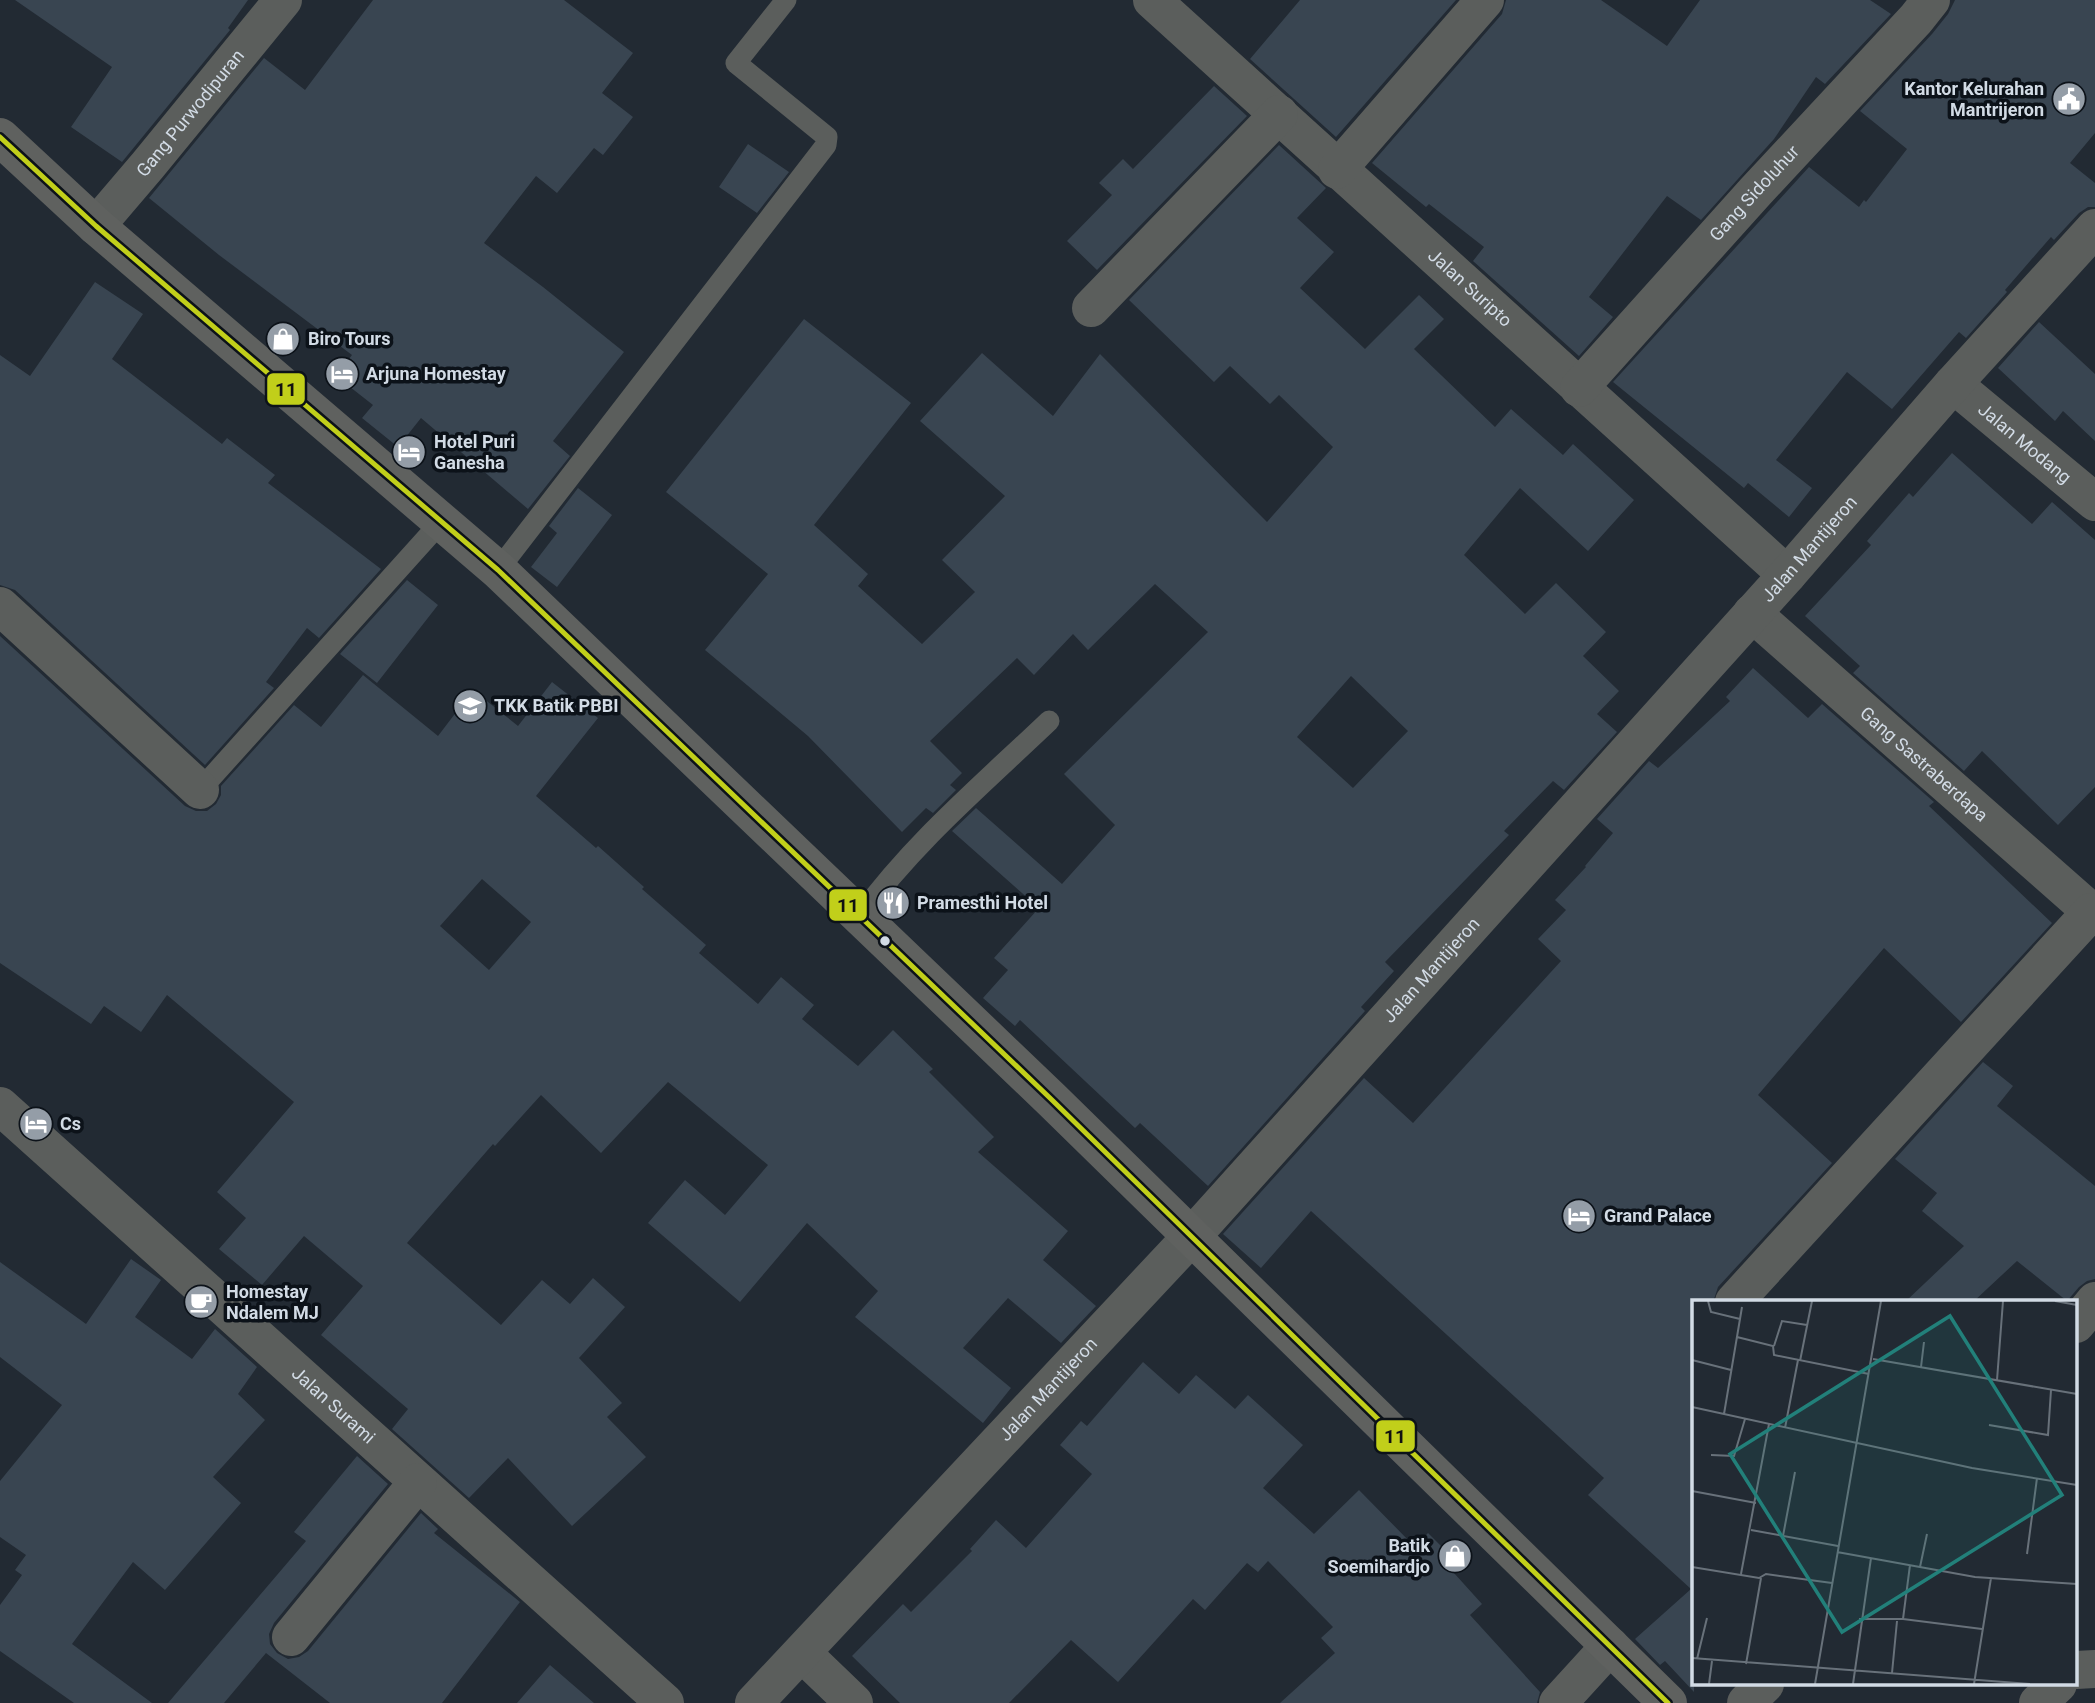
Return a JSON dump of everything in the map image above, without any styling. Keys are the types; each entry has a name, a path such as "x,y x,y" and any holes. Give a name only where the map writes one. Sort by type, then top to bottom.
{"main road":[{"path":"0,137 96,226 498,570 1192,1236 1668,1703"}],"street":[{"name":"Gang Purwodipuran","path":"96,226 283,0"},
{"name":"Jalan Suripto","path":"1152,0 1787,575"},
{"path":"1337,170 1485,0"},
{"name":"Gang Sidoluhur","path":"1579,388 1755,192 1913,6"},
{"path":"1091,308 1279,114"},
{"name":"Jalan Mantijeron","path":"754,1703 1192,1236 1787,575 1953,384 2095,228"},
{"name":"Jalan Modang","path":"1953,384 2095,502"},
{"path":"0,606 200,789"},
{"name":"Gang Sastraberdapa","path":"1752,613 2093,914"},
{"path":"1736,1300 2093,914"},
{"name":"Jalan Surami","path":"0,1106 666,1703"},
{"path":"2078,1322 2095,1301"},
{"path":"291,1637 418,1482"},
{"path":"1558,1703 1610,1646"},
{"path":"802,1653 854,1703"},
{"path":"1746,1703 1763,1686"},
{"path":"2038,1703 2056,1686"}],"lane":[{"path":"498,570 826,145 827,137 736,63 786,0"},
{"path":"200,789 441,522"},
{"path":"860,916 941,821 1049,721"}],"building":[{"path":"15,0 248,0 228,28 230,30 122,162 71,127 112,67"},
{"path":"373,0 564,0 633,53 602,93 633,117 603,155 594,148 557,193 536,176 484,243 624,352 553,441 570,456 528,509 421,418 398,447 362,418 373,405 336,376 352,355 219,255 149,198 264,58 305,90"},
{"path":"1300,0 1456,0 1336,137 1250,59"},
{"path":"1506,0 1601,0 1667,46 1700,0 1870,0 1891,14 1825,84 1816,77 1774,139 1701,220 1667,196 1589,297 1613,317 1579,356 1473,261 1484,247 1429,204 1426,207 1372,163 1502,14"},
{"path":"1955,0 2095,0 2095,133 2070,163 2095,183 2095,207 2088,207 2079,213 2054,240 2051,237 1966,338 1959,332 1892,409 1847,372 1776,460 1812,488 1789,517 1748,483 1744,488 1613,382 1809,167 1859,207 1864,200 1866,202 1907,149 1860,111 1932,34"},
{"path":"1214,86 1247,116 1097,270 1067,241 1112,195 1099,183 1123,159 1133,169"},
{"path":"748,144 789,172 757,213 719,187"},
{"path":"1279,145 1326,188 1297,218 1334,252 1300,288 1365,349 1419,295 1444,319 1414,349 1495,427 1511,409 1563,455 1573,444 1634,500 1588,551 1520,488 1464,555 1525,614 1556,583 1606,632 1583,656 1619,691 1597,714 1617,732 1564,790 1553,781 1504,831 1509,835 1385,962 1394,971 1361,1007 1365,1011 1208,1186 1140,1123 1135,1128 1020,1020 1015,1026 983,998 1008,970 994,958 1039,908 952,831 976,808 1062,884 1115,825 1064,774 1208,632 1155,584 1088,650 1073,634 1034,675 1017,658 930,741 962,773 950,785 956,790 933,813 926,808 902,832 808,736 705,650 768,574 666,492 804,319 911,403 814,525 868,574 858,586 922,644 975,592 942,560 1005,496 920,421 982,353 1053,416 1100,354 1267,522 1333,447 1279,395 1270,404 1230,366 1214,382 1129,300","holes":["1351,676 1408,731 1353,788 1297,737"]},
{"path":"95,282 143,314 112,359 222,444 227,438 275,475 268,483 381,569 319,638 307,628 266,682 274,688 205,765 15,590 0,585 0,355 30,376"},
{"path":"2039,322 2095,374 2095,441 2063,411 2055,421 1998,368"},
{"path":"1952,453 2032,524 2052,502 2095,540 2095,787 2058,825 1982,751 1964,771 1853,673 1860,666 1805,616 1871,545 1867,541 1909,493 1913,497"},
{"path":"578,488 612,515 557,587 531,567 557,533 549,526"},
{"path":"407,580 438,605 377,683 340,654"},
{"path":"0,636 185,806 196,811 207,811 216,804 221,795 221,786 294,705 321,727 363,675 438,736 473,690 518,726 552,682 598,718 536,796 596,848 598,846 706,945 699,953 758,1004 781,977 814,1005 802,1019 858,1066 893,1030 933,1069 929,1072 994,1137 978,1152 1068,1231 1043,1260 1096,1306 1061,1343 1008,1298 963,1348 1011,1388 983,1423 855,1317 878,1291 807,1223 740,1302 648,1223 685,1180 725,1215 768,1165 668,1082 601,1153 541,1095 495,1146 493,1144 407,1243 501,1325 542,1280 570,1304 593,1278 625,1307 579,1358 622,1403 607,1417 646,1457 572,1526 508,1458 469,1498 392,1429 408,1409 321,1335 363,1286 304,1236 262,1285 219,1249 246,1218 217,1192 294,1102 167,995 141,1032 104,1006 91,1024 0,963","holes":["482,879 531,922 489,970 440,926"]},
{"path":"1753,668 1808,718 1822,704 1934,802 1929,806 2052,923 1961,1022 1884,948 1758,1095 1832,1163 1718,1287 1714,1300 1692,1300 1694,1692 1665,1661 1660,1665 1635,1639 1691,1589 1588,1495 1604,1478 1311,1211 1261,1268 1223,1234 1364,1078 1413,1123 1561,961 1538,939 1566,910 1555,900 1613,833 1597,819 1649,761 1658,768 1730,701 1726,697"},
{"path":"1983,1062 2013,1086 1997,1106 2095,1186 2095,1279 2087,1281 2066,1300 2017,1261 1975,1300 1907,1300 1964,1246 1922,1211 1937,1193 1895,1159"},
{"path":"131,1259 161,1280 135,1317 192,1359 215,1329 257,1367 238,1394 265,1420 213,1477 241,1503 165,1590 133,1562 72,1644 152,1703 74,1703 0,1651 0,1605 22,1575 15,1570 26,1555 0,1537 0,1481 62,1405 0,1357 0,1262 86,1324"},
{"path":"1143,1362 1179,1394 1196,1375 1235,1409 1248,1395 1303,1445 1263,1488 1314,1534 1359,1490 1415,1547 1428,1533 1461,1566 1454,1573 1482,1604 1470,1615 1540,1692 1537,1703 1280,1703 1335,1653 1321,1638 1333,1627 1268,1561 1258,1572 1247,1563 1205,1610 1193,1599 1118,1682 1071,1640 1009,1703 900,1703 852,1656 903,1604 911,1612 972,1551 970,1549 996,1520 1026,1548 1092,1474 1060,1445 1081,1421 1087,1426"},
{"path":"357,1456 388,1484 274,1623 269,1634 270,1644 277,1653 288,1659 299,1657 308,1651 421,1513 438,1529 434,1533 520,1602 442,1703 330,1703 266,1653 224,1703 168,1703 306,1541 294,1532"},
{"path":"550,1665 594,1703 517,1703"}],"transit line":[{"name":"11","path":"0,137 96,226 498,570 1051,1099 1668,1703"}],"place":[{"name":"Kantor Kelurahan Mantrijeron","path":"2069,99"},
{"name":"Biro Tours","path":"283,339"},
{"name":"Arjuna Homestay","path":"342,374"},
{"name":"Hotel Puri Ganesha","path":"409,452"},
{"name":"TKK Batik PBBI","path":"470,706"},
{"name":"Pramesthi Hotel","path":"893,903"},
{"name":"Cs","path":"36,1124"},
{"name":"Grand Palace","path":"1579,1216"},
{"name":"Homestay Ndalem MJ","path":"201,1302"},
{"name":"Batik Soemihardjo","path":"1455,1556"}]}
